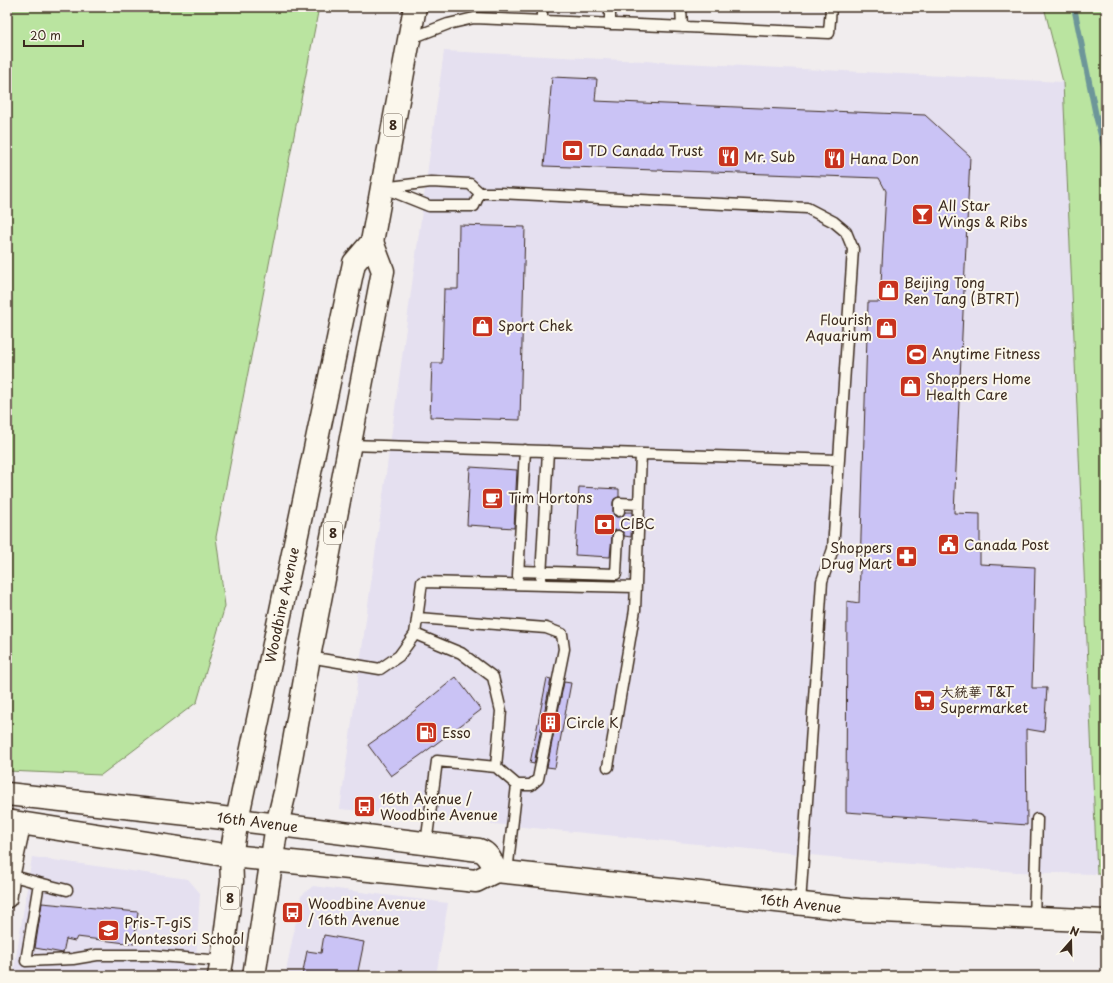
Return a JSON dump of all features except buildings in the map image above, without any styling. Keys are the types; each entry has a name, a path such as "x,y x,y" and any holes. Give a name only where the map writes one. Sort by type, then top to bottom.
{"main road":[{"name":"8","path":"254,976 277,825 285,792 309,657 383,271 372,242 415,7"},
{"name":"Woodbine Avenue","path":"220,968 232,881 232,856 237,820 354,263 372,242"},
{"name":"16th Avenue","path":"7,794 237,820 482,851 501,872 859,910 1034,919 1106,921"},
{"path":"14,822 232,856 476,881 501,872"}],"street":[{"path":"7,898 14,822"}],"lane":[{"path":"542,7 542,21"},
{"path":"610,7 610,24"},
{"path":"681,7 682,27"},
{"path":"409,39 448,24 474,18 830,33 831,7"},
{"path":"382,188 431,182 470,184 480,193 807,208 834,222 846,232 853,249 833,549 822,581 800,904"},
{"path":"382,188 429,206 474,206 480,193"},
{"path":"349,445 839,460"},
{"path":"518,584 525,450"},
{"path":"541,585 548,451"},
{"path":"608,767 635,610 641,454"},
{"path":"619,511 619,503 639,504"},
{"path":"519,571 616,574 618,536"},
{"path":"309,657 380,669 399,656 416,634 422,582 636,587"},
{"path":"418,618 546,628 562,634 564,649 538,779 531,785 517,785 496,767 437,761 426,844"},
{"path":"416,634 461,653 492,677 501,711 496,767"},
{"path":"501,872 517,785"},
{"path":"1034,919 1037,819"},
{"path":"8,875 67,890"},
{"path":"39,883 26,961 73,959 97,955 148,955 220,968"}],"shaded area":[{"path":"444,51 1063,82 1097,874 1017,872 872,861 340,809"},
{"name":"Pris-T-giS Montessori School","path":"32,857 188,879 200,893 195,976 86,976 14,970"},
{"path":"313,886 448,903 436,976 285,976 301,896"}],"green space":[{"path":"7,7 319,7 216,537 225,606 197,702 101,775 7,771"},
{"path":"1044,7 1106,7 1106,875 1097,874 1063,82"}],"waterway":[{"path":"1074,7 1096,116 1106,154"}],"place":[{"name":"TD Canada Trust","path":"572,151"},
{"name":"Mr. Sub","path":"728,157"},
{"name":"Hana Don","path":"835,159"},
{"name":"All Star Wings & Ribs","path":"922,214"},
{"name":"Beijing Tong Ren Tang (BTRT)","path":"889,291"},
{"name":"Sport Chek","path":"483,326"},
{"name":"Flourish Aquarium","path":"887,328"},
{"name":"Anytime Fitness","path":"916,354"},
{"name":"Shoppers Home Health Care","path":"911,387"},
{"name":"Tim Hortons","path":"492,498"},
{"name":"CIBC","path":"605,524"},
{"name":"Canada Post","path":"949,545"},
{"name":"Shoppers Drug Mart","path":"907,556"},
{"name":"大統華 T&T Supermarket","path":"924,700"},
{"name":"Circle K","path":"551,723"},
{"name":"Esso","path":"427,733"},
{"name":"16th Avenue / Woodbine Avenue","path":"365,807"},
{"name":"Woodbine Avenue / 16th Avenue","path":"292,912"},
{"name":"Pris-T-giS Montessori School","path":"109,931"}]}
